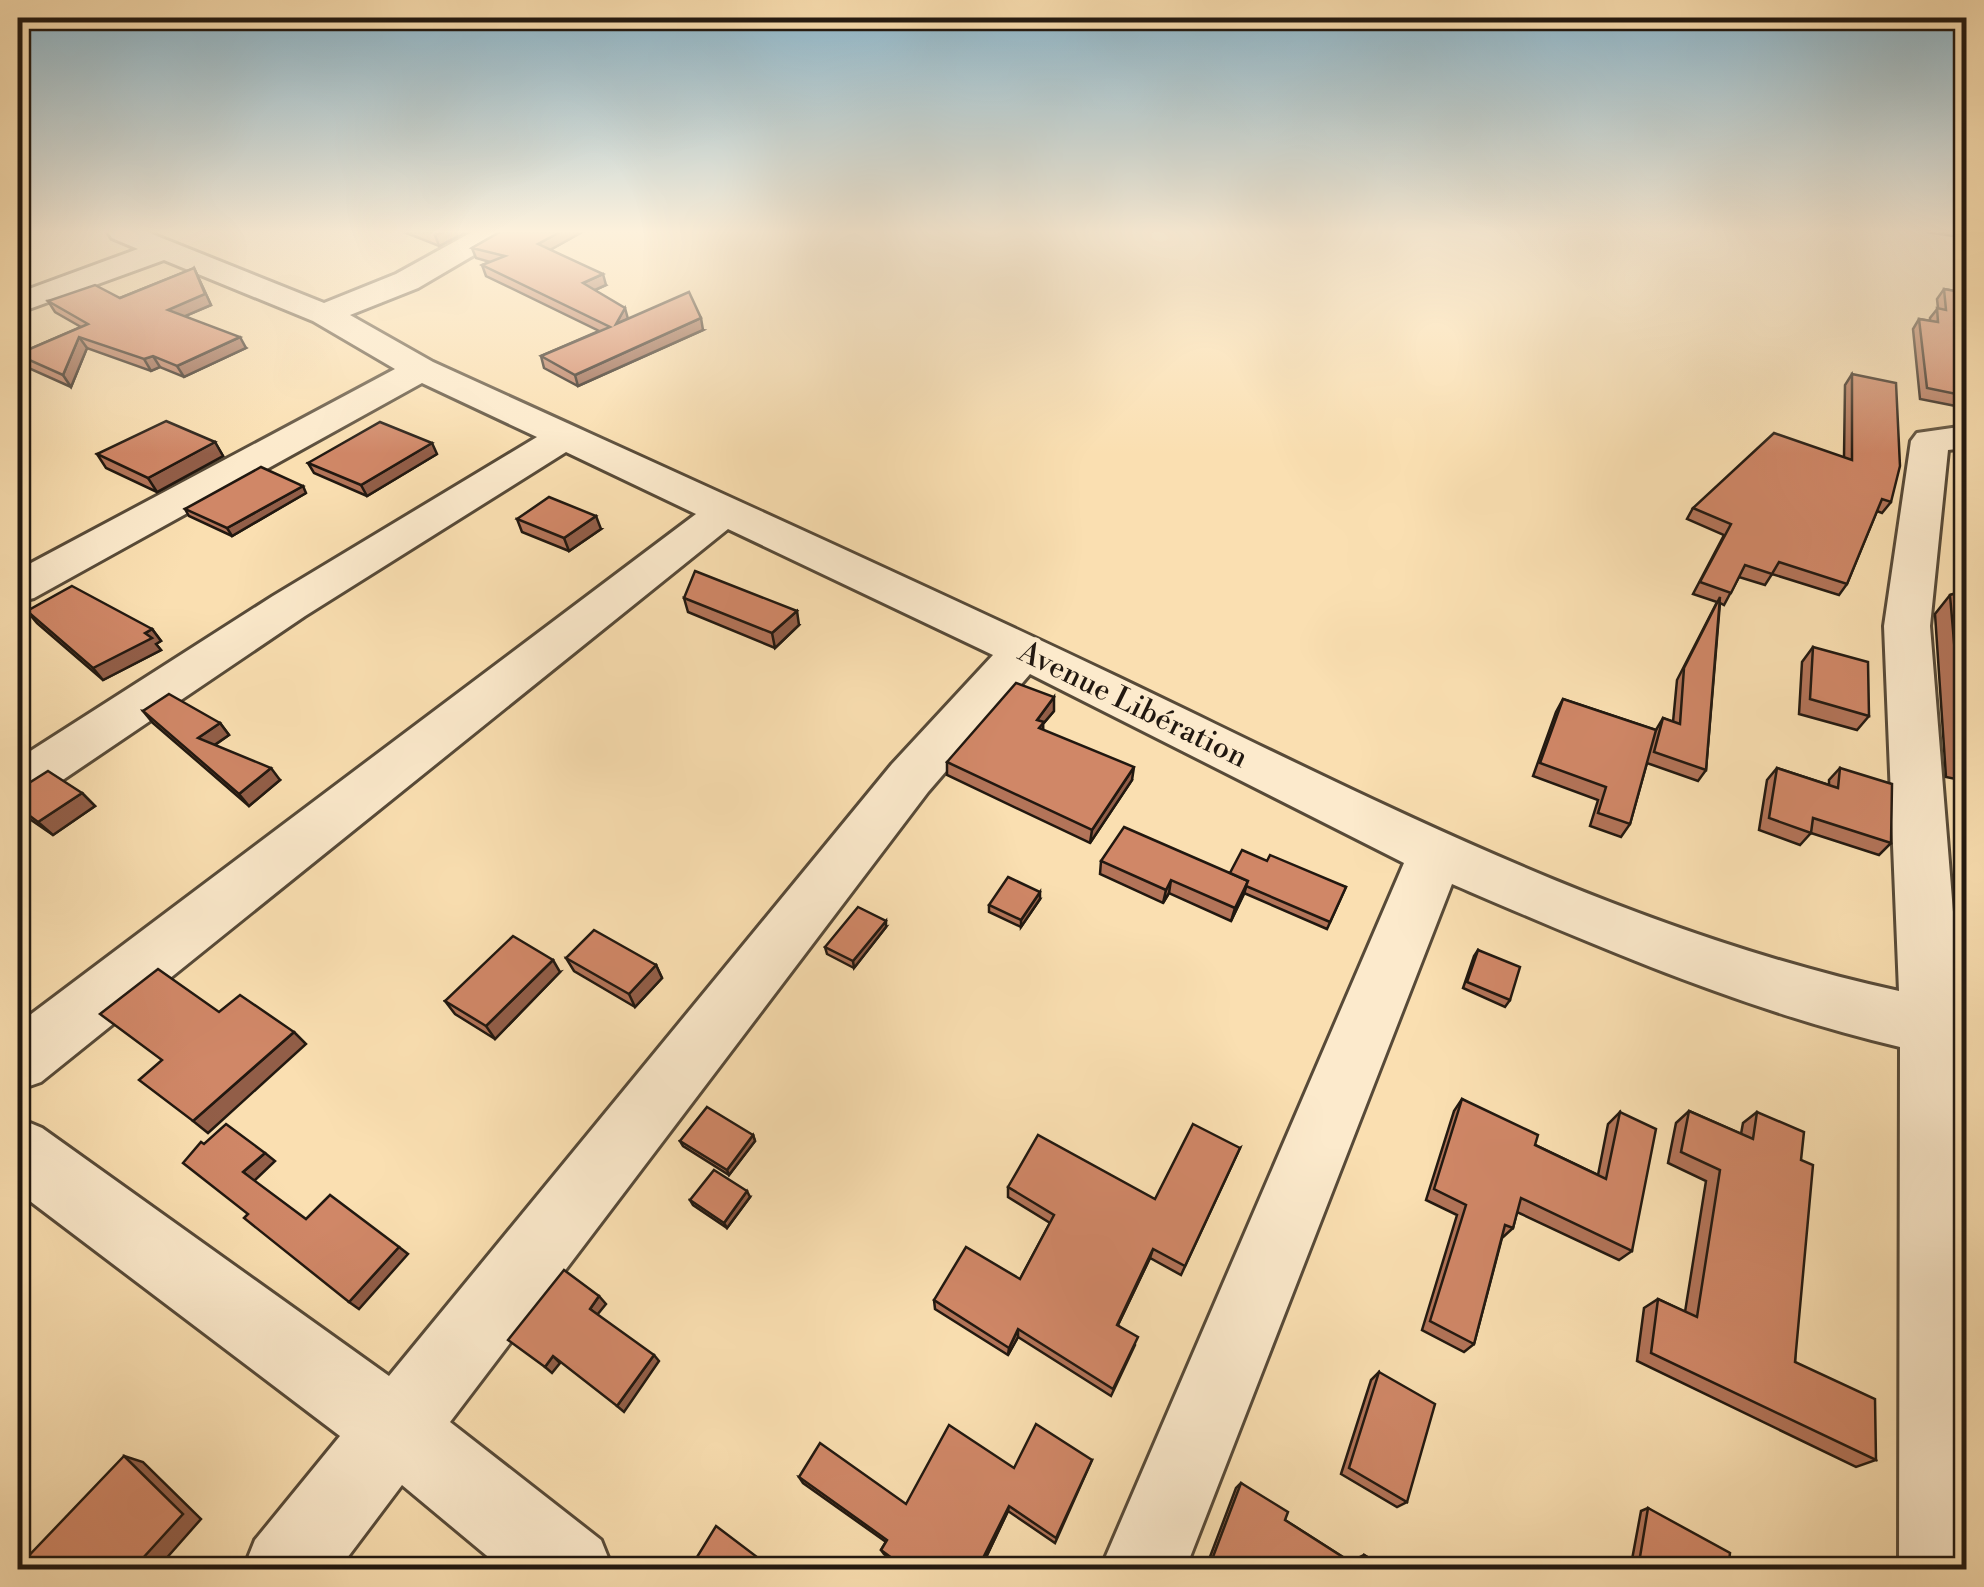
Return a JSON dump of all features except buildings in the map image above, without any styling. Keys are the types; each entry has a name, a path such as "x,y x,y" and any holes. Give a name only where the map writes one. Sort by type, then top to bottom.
{"street":[{"name":"Avenue Libération","path":"304,306 421,368 1024,651 1436,854 1690,958 1812,999 1948,1027"},
{"path":"324,314 344,306"},
{"path":"18,588 421,368"},
{"path":"18,784 289,606 567,436"},
{"path":"1942,1570 1948,1027 1921,812 1907,626 1930,441 1966,438"},
{"path":"18,1060 724,512"},
{"path":"285,1570 910,778 1024,651"},
{"path":"1142,1570 1436,854"},
{"path":"18,1151 397,1430 571,1570"}]}
